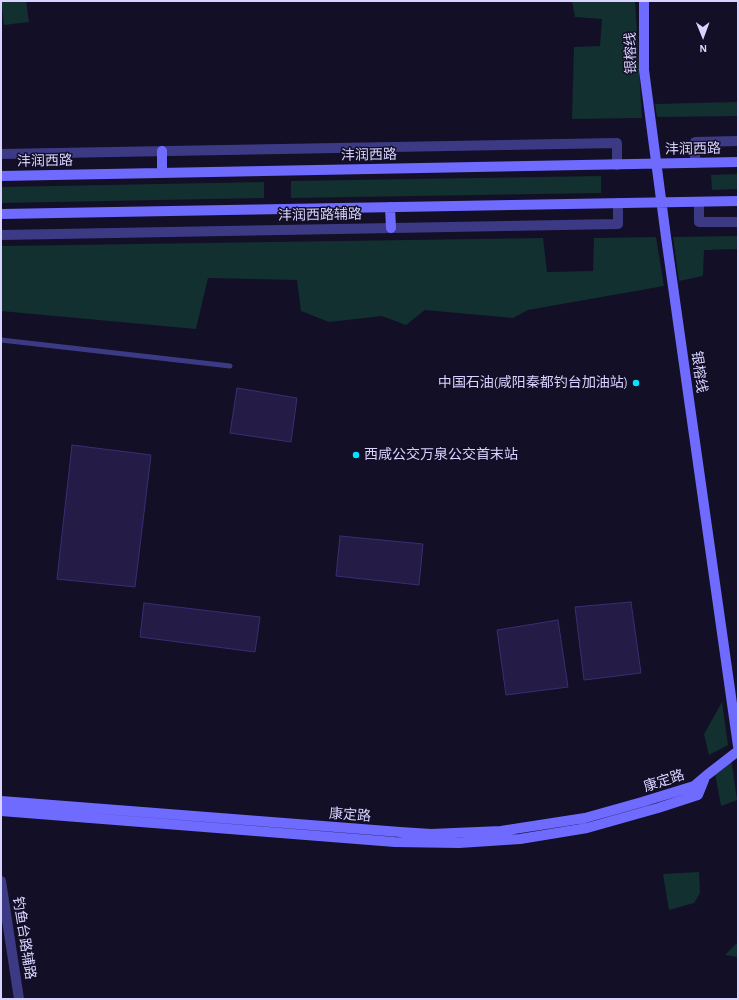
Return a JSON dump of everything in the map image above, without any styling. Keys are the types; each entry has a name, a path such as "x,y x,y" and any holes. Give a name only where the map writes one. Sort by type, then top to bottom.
{"main road":[{"name":"银榕线","path":"644,1 644,70 661,203 738,746"},
{"path":"162,151 162,173"},
{"name":"沣润西路","path":"1,176 738,162"},
{"path":"1,214 738,201"},
{"path":"390,207 391,228"},
{"path":"707,775 738,750"},
{"name":"康定路","path":"1,801 400,832 468,833 501,831 586,818 694,786 707,775"},
{"name":"康定路","path":"1,811 395,842 459,843 520,839 587,828 698,795 707,775"}],"street":[{"path":"695,163 694,142 738,141"},
{"path":"1,154 617,143 617,165"},
{"path":"699,202 700,222 738,222"},
{"name":"沣润西路辅路","path":"1,235 618,224 618,203"},
{"name":"钓鱼台路辅路","path":"1,881 19,999"}],"lane":[{"path":"1,340 230,366"}],"green space":[{"path":"1,1 26,1 29,22 4,25"},
{"path":"572,1 635,1 642,118 572,119 574,47 600,46 602,19 575,17"},
{"path":"738,102 738,116 657,117 655,104"},
{"path":"738,174 738,189 712,190 711,175"},
{"path":"601,176 601,193 291,198 291,181"},
{"path":"264,182 264,198 1,203 1,187"},
{"path":"738,236 738,249 704,250 703,276 679,281 673,237"},
{"path":"656,237 664,286 528,310 513,318 425,310 406,325 382,316 329,322 301,311 297,280 208,278 196,329 1,311 1,246 543,238 547,272 593,271 594,238"},
{"path":"722,702 728,745 709,755 704,734"},
{"path":"731,758 737,800 721,806 714,768"},
{"path":"699,872 700,893 694,903 669,910 663,874"},
{"path":"738,942 738,957 725,955"}],"building":[{"path":"237,388 297,398 291,442 230,433"},
{"path":"72,445 151,455 135,587 57,579"},
{"path":"340,536 423,544 419,585 336,576"},
{"path":"631,602 641,673 584,680 575,607"},
{"path":"144,603 260,617 255,652 140,637"},
{"path":"558,620 568,687 506,695 497,630"}],"place":[{"name":"中国石油(咸阳秦都钓台加油站)","path":"636,383"},
{"name":"西咸公交万泉公交首末站","path":"356,455"}]}
